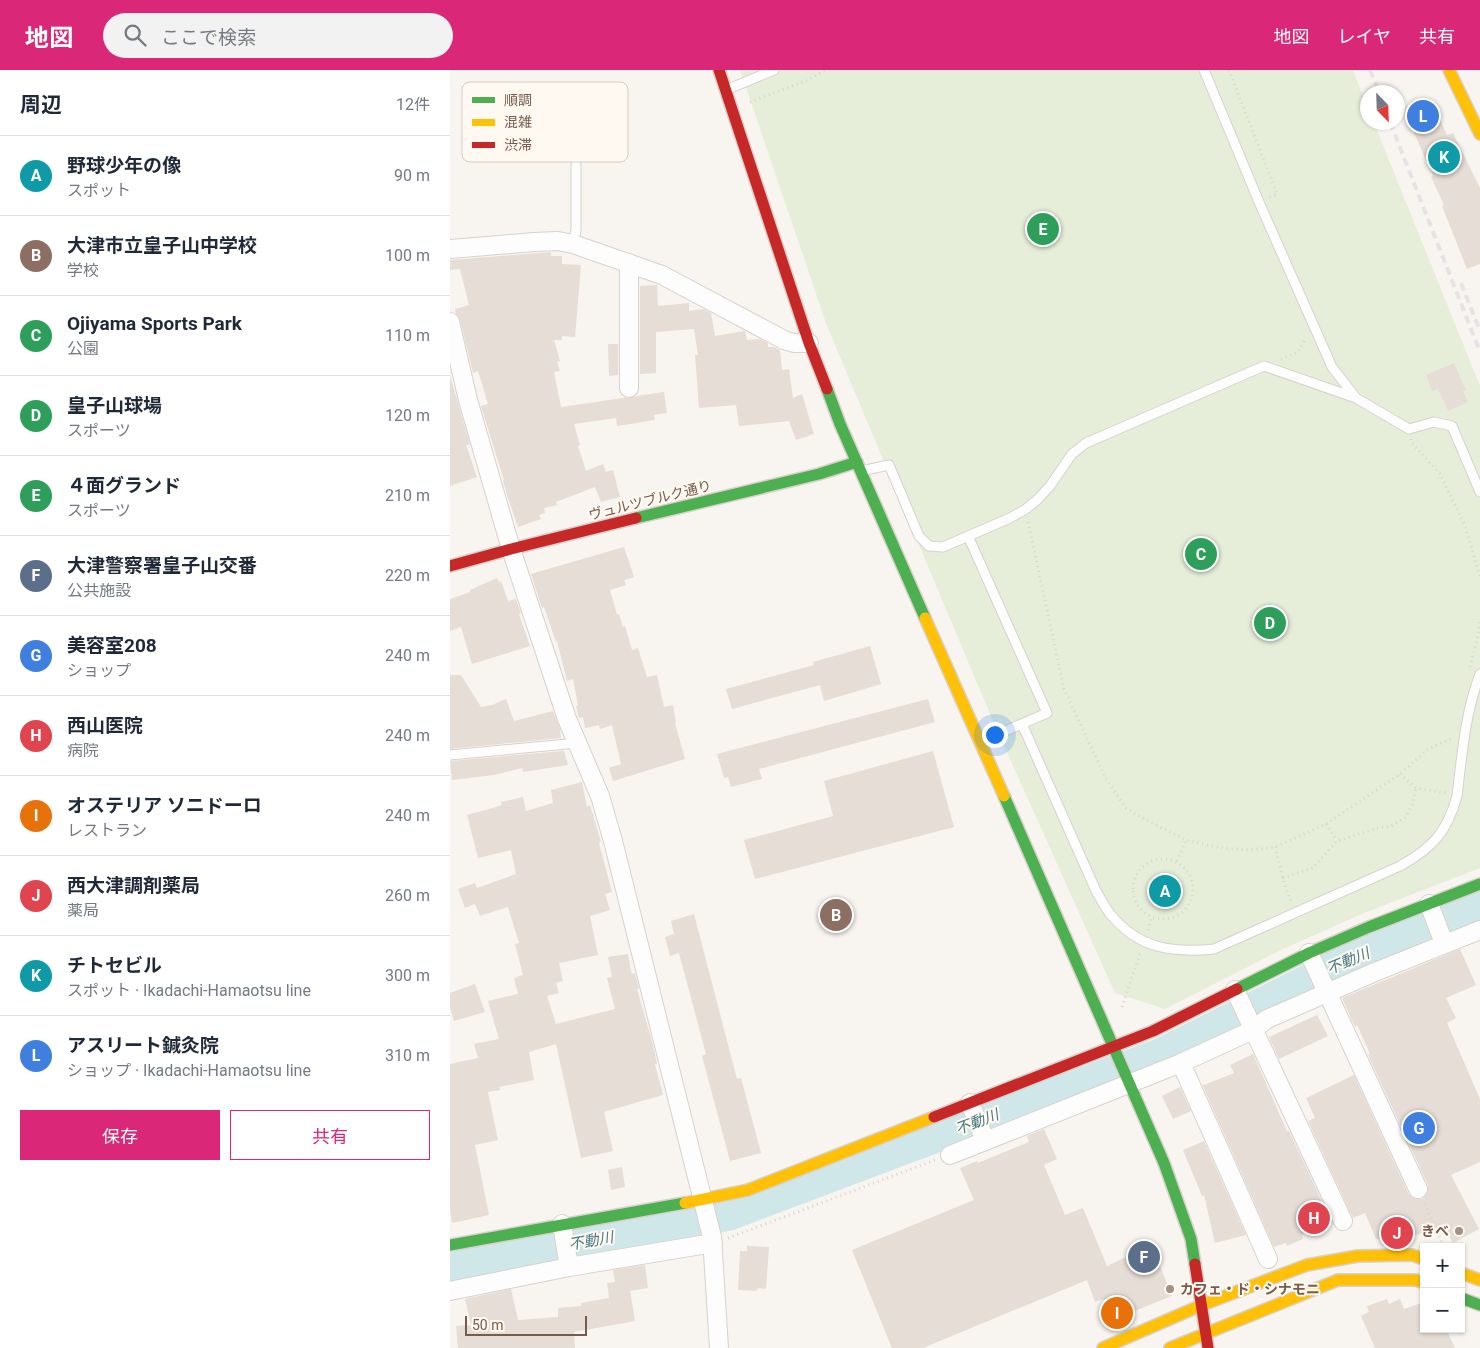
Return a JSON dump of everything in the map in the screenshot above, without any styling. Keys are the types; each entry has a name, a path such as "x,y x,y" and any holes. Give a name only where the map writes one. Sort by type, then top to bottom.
{"street":[{"path":"1449,70 1480,134"},
{"path":"723,78 809,343 840,424 1164,1163 1191,1239 1208,1348"},
{"path":"450,249 558,241 573,244 662,275 784,340 794,343 809,343"},
{"path":"629,263 629,388"},
{"path":"450,322 468,400 511,549 567,719 600,796 613,841 712,1240 719,1348"},
{"name":"ヴュルツブルク通り","path":"450,566 511,549 859,466"},
{"path":"450,1245 704,1204 748,1190 970,1103 1116,1051 1310,953 1369,927 1480,884"},
{"path":"1429,904 1444,943"},
{"path":"950,1154 1182,1063 1253,1029 1267,1019 1328,991 1480,930"},
{"path":"1310,953 1418,1189"},
{"path":"1236,991 1342,1221"},
{"path":"1182,1063 1268,1259"},
{"path":"970,1103 985,1140"},
{"path":"562,1228 569,1264"},
{"path":"450,1291 569,1264 712,1240"},
{"path":"1103,1348 1202,1305 1307,1265 1360,1256 1412,1255 1420,1258"},
{"path":"1465,1274 1480,1280"},
{"path":"1170,1348 1338,1280 1420,1282"},
{"path":"1465,1299 1480,1305"}],"lane":[{"path":"723,78 774,70"},
{"path":"1204,70 1259,202 1332,367 1356,398"},
{"path":"573,244 576,230 576,165"},
{"path":"859,466 889,465 919,536 929,546 943,547 1010,518 1026,509 1050,486 1072,454 1086,442 1264,366 1356,398 1409,429 1434,422 1452,426 1480,492"},
{"path":"968,536 1048,713 979,742"},
{"path":"1022,724 1096,891 1111,914 1125,929 1144,941 1168,950 1214,949 1400,866 1418,856 1435,841 1447,824 1457,796 1468,714 1480,674"},
{"path":"450,755 578,743"}],"path":[{"path":"747,104 808,80 826,70"},
{"path":"1229,70 1277,194 1259,202"},
{"path":"1264,366 1298,352 1314,325"},
{"path":"1409,429 1411,442 1440,474 1465,526 1480,577"},
{"path":"1026,509 1064,689 1106,779 1126,808 1146,820 1186,840 1222,848 1250,850 1275,847 1326,824 1400,774 1428,749 1451,739 1453,730"},
{"path":"1469,669 1479,632 1480,619"},
{"path":"1400,774 1416,788 1457,796"},
{"path":"1283,878 1313,868 1337,841 1381,827 1390,827 1406,816 1413,803 1416,788"},
{"path":"1326,824 1337,841"},
{"path":"1177,861 1186,840"},
{"path":"1275,847 1283,878 1296,913"},
{"path":"1160,858 1177,861 1190,874 1194,893 1186,910 1170,920 1151,918 1138,909 1132,894 1134,877 1144,864 1160,858"},
{"path":"1122,1007 1151,918"},
{"path":"712,1240 950,1154"},
{"path":"1418,1189 1442,1243"}],"green space":[{"path":"740,70 1353,70 1360,88 1360,130 1377,130 1480,386 1480,868 1364,913 1281,950 1165,1009 1115,993 993,721 827,326"}],"building":[{"path":"1434,107 1447,135 1453,133 1480,188 1480,264 1467,269 1442,206 1444,205 1431,177 1433,176 1408,119"},
{"path":"551,252 551,256 562,256 562,264 581,265 575,337 562,336 562,340 554,340 560,361 557,362 560,371 554,372 561,407 664,392 667,413 654,415 655,420 617,426 616,418 574,424 580,445 578,446 586,471 603,464 606,472 613,470 620,497 601,502 595,487 556,502 557,505 544,508 545,513 539,515 541,519 518,527 481,406 488,404 478,371 473,373 460,320 456,314 455,309 469,305 460,269 450,270 450,260"},
{"path":"657,285 658,306 689,303 689,311 703,309 711,313 715,336 745,331 747,340 759,339 768,343 768,347 780,350 782,370 789,369 793,398 802,394 814,434 796,440 789,421 739,426 736,405 699,408 695,355 698,355 694,329 656,332 656,373 640,374 640,286"},
{"path":"608,344 618,344 618,375 609,376"},
{"path":"1454,363 1466,390 1463,391 1468,402 1448,411 1438,389 1432,391 1426,375"},
{"path":"450,376 470,444 466,445 477,477 450,486"},
{"path":"624,547 634,577 624,580 626,585 610,590 617,615 619,614 623,627 625,626 632,650 638,648 647,677 657,675 664,707 673,705 675,723 685,759 613,781 609,768 621,764 612,725 600,729 599,725 585,728 583,717 579,718 573,679 567,681 557,641 544,607 542,608 531,574"},
{"path":"497,578 499,582 501,581 508,601 516,599 530,646 472,664 461,627 450,631 450,599 470,592 470,590"},
{"path":"870,646 881,684 824,701 820,685 732,709 726,689 814,665 813,662"},
{"path":"450,675 461,675 481,707 506,699 514,721 553,711 560,729 561,738 450,749"},
{"path":"928,699 935,722 759,769 762,779 731,787 728,777 724,778 717,754"},
{"path":"564,751 568,765 523,772 522,768 494,775 452,780 450,761"},
{"path":"933,751 954,827 755,879 744,840 833,816 824,781"},
{"path":"582,782 587,807 590,805 601,842 599,843 612,892 605,894 610,910 590,916 598,955 559,963 563,981 556,983 559,993 547,996 556,1024 615,1009 607,978 612,977 608,957 628,954 631,972 635,973 639,989 637,989 653,1045 657,1064 655,1064 663,1095 604,1112 613,1151 581,1158 556,1044 529,1052 534,1080 499,1087 500,1090 488,1092 498,1140 475,1145 489,1215 452,1223 450,1210 450,1064 478,1058 474,1044 499,1039 488,1001 518,994 514,978 523,975 515,944 519,943 508,907 480,916 475,904 465,908 458,889 475,883 477,888 516,874 511,850 478,858 467,815 502,805 501,802 523,797 526,811 553,803 551,790"},
{"path":"694,914 737,1079 741,1078 761,1153 730,1161 702,1056 706,1054 679,953 670,956 665,937 674,934 671,921"},
{"path":"1460,949 1476,985 1446,998 1456,1018 1447,1023 1480,1099 1480,1162 1451,1175 1479,1229 1453,1243 1443,1224 1407,1239 1376,1239 1365,1213 1353,1218 1308,1121 1315,1118 1306,1098 1354,1075 1408,1193 1417,1199 1422,1199 1426,1195 1428,1185 1368,1055 1370,1054 1357,1025 1355,1027 1342,998"},
{"path":"475,984 485,1012 454,1021 450,1007 450,993"},
{"path":"1317,1015 1328,1036 1279,1059 1269,1037"},
{"path":"1253,1054 1287,1131 1289,1131 1332,1223 1302,1235 1303,1239 1287,1246 1286,1243 1274,1247 1202,1084 1204,1085 1234,1073 1230,1065"},
{"path":"1180,1087 1191,1111 1173,1119 1162,1096"},
{"path":"1044,1129 1057,1159 1044,1165 1065,1215 1083,1208 1107,1266 1146,1248 1155,1268 1160,1266 1172,1296 1132,1312 1134,1318 1114,1326 1103,1299 1095,1302 1087,1280 923,1348 892,1348 852,1250 974,1200 960,1168 977,1161 978,1163 1029,1142 1027,1136"},
{"path":"1204,1141 1246,1235 1215,1243 1204,1195 1202,1196 1183,1150"},
{"path":"622,1167 625,1187 611,1190 608,1170"},
{"path":"747,1246 769,1247 766,1289 758,1288 757,1291 738,1290 740,1251 747,1251"},
{"path":"645,1265 648,1288 630,1291 635,1321 574,1332 575,1348 458,1348 456,1326 471,1325 465,1299 511,1289 518,1320 558,1317 558,1308 581,1306 581,1303 609,1298 607,1283 615,1282 613,1270"},
{"path":"1387,1299 1389,1304 1400,1299 1404,1309 1420,1303 1420,1333 1448,1333 1455,1348 1375,1348 1361,1316 1369,1312 1367,1306"}],"waterway":[{"name":"不動川","path":"450,1267 680,1226 731,1215 1163,1052 1334,966 1409,933 1480,906"}],"railway":[{"path":"1370,70 1376,85"},
{"path":"1393,130 1480,352"},
{"path":"1461,283 1480,331"}],"traffic: fast":[{"path":"827,389 840,424 925,618"},
{"path":"636,518 819,474 857,462"},
{"path":"1004,796 1164,1163 1191,1239 1195,1264"},
{"path":"1237,989 1309,953 1369,927 1480,884"},
{"path":"450,1245 685,1203"},
{"path":"1465,1299 1480,1305"}],"traffic: slow":[{"path":"1449,70 1480,134"},
{"path":"925,618 1004,796"},
{"path":"685,1203 748,1190 934,1117"},
{"path":"1103,1348 1202,1305 1307,1265 1358,1256 1412,1255 1420,1258"},
{"path":"1465,1274 1480,1280"},
{"path":"1170,1348 1338,1280 1420,1282"}],"traffic: jam":[{"path":"719,70 809,343 827,389"},
{"path":"450,566 636,518"},
{"path":"934,1117 1153,1031 1237,989"},
{"path":"1195,1264 1208,1348"}],"place":[{"name":"アスリート鍼灸院","path":"1423,116"},
{"name":"チトセビル","path":"1444,157"},
{"name":"４面グランド","path":"1043,229"},
{"name":"Ojiyama Sports Park","path":"1201,554"},
{"name":"皇子山球場","path":"1270,623"},
{"name":"野球少年の像","path":"1165,891"},
{"name":"大津市立皇子山中学校","path":"836,915"},
{"name":"美容室208","path":"1419,1128"},
{"name":"西山医院","path":"1314,1218"},
{"name":"きべ","path":"1459,1231"},
{"name":"西大津調剤薬局","path":"1397,1233"},
{"name":"大津警察署皇子山交番","path":"1144,1257"},
{"name":"カフェ・ド・シナモニ","path":"1170,1289"},
{"name":"オステリア ソニドーロ","path":"1117,1313"}]}
